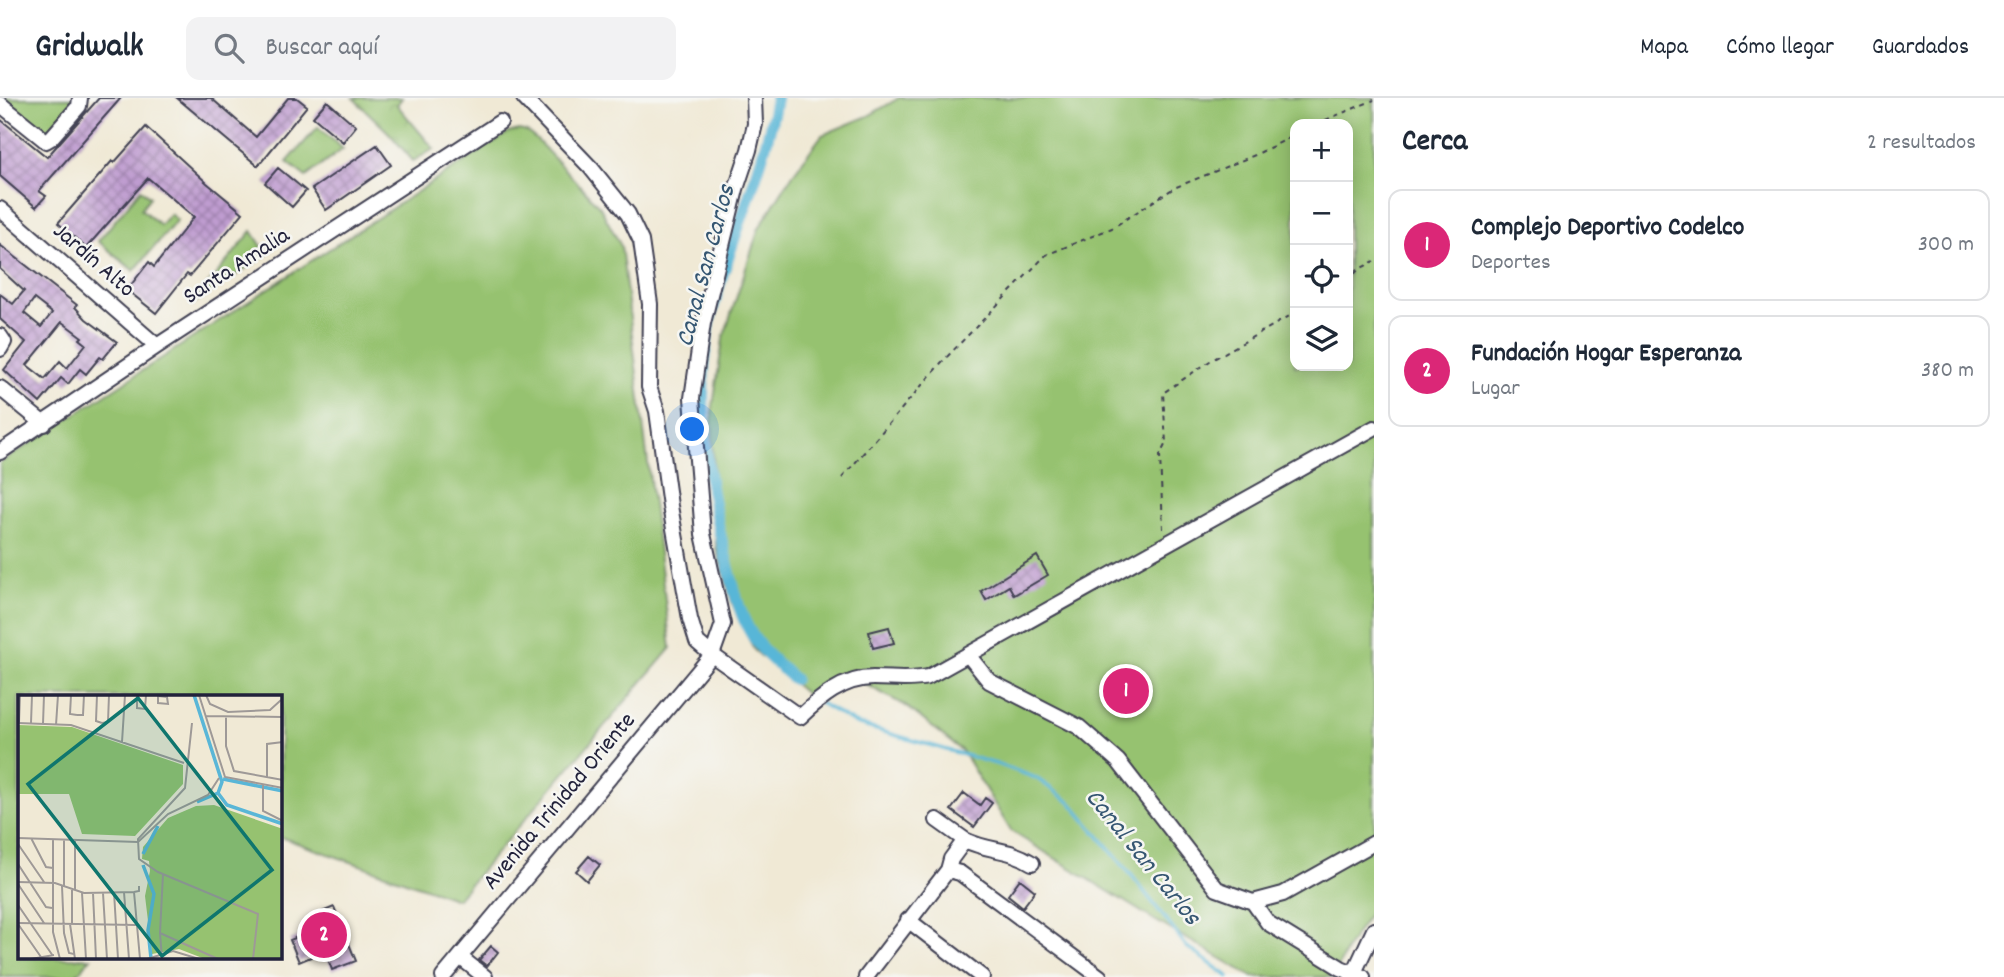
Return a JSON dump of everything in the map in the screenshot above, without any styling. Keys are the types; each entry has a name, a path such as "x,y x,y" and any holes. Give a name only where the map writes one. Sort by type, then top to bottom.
{"street":[{"path":"0,104 46,141 79,106 80,98"},
{"path":"524,98 591,168 628,214 640,241 650,304 649,387 657,411 670,506 690,619 697,642 712,656 800,717 823,695 858,679 901,681 928,677 1374,428"},
{"path":"712,656 723,624 702,534 692,398 703,323 736,189 750,150 755,124 754,98"},
{"name":"Santa Amalia","path":"0,452 500,122"},
{"name":"Jardín Alto","path":"0,209 157,346"},
{"path":"0,336 4,342 0,349"},
{"path":"0,388 44,424"},
{"name":"Avenida Trinidad Oriente","path":"443,977 712,656"},
{"path":"969,656 989,681 1079,727 1118,761 1217,889 1252,902 1268,923 1356,975 1374,930"},
{"path":"937,820 965,840 985,848 1009,851 1032,863"},
{"path":"870,975 908,920 948,870 951,859 965,840"},
{"path":"1252,902 1283,894 1374,843"},
{"path":"948,870 960,873 1100,977"},
{"path":"908,920 982,977"},
{"path":"460,957 485,977"}],"path":[{"path":"1324,119 1374,100"},
{"path":"842,478 955,348 1046,255 1112,228 1174,188 1290,138"},
{"path":"1353,276 1374,261"},
{"path":"1164,546 1160,455 1166,443 1163,393 1210,361 1290,316"}],"green space":[{"path":"2,98 78,98 49,138"},
{"path":"353,98 402,98 397,105 434,149 413,161"},
{"path":"899,98 1374,98 1374,907 1347,948 1334,977 1253,977 1156,921 1011,831 962,751 906,706 850,676 813,700 754,650 733,605 716,548 712,412 723,339 759,228 793,174 822,135 868,116"},
{"path":"318,127 343,149 306,177 287,162"},
{"path":"519,130 527,132 537,140 600,207 621,246 671,648 457,899 282,838 282,695 18,695 18,960 89,960 75,977 0,977 0,463 508,133"},
{"path":"141,189 150,197 141,209 160,225 170,214 177,220 134,271 98,241"},
{"path":"252,231 267,254 191,305"}],"building":[{"path":"99,98 121,98 39,191 46,196 36,207 0,176 0,119 47,157"},
{"path":"177,98 211,98 256,137 288,98 297,98 307,106 258,166"},
{"path":"327,101 356,126 343,142 313,117"},
{"path":"146,127 243,213 190,276 187,274 156,313 127,290 149,262 154,267 194,217 148,178 86,248 58,223"},
{"path":"377,145 391,165 326,210 312,189"},
{"path":"278,168 306,191 292,207 265,183"},
{"path":"0,245 77,305 75,307 86,319 117,342 86,374 80,369 68,384 61,378 40,403 4,370 26,342 0,319 0,294 13,304 24,291 0,269","holes":["34,299 52,313 41,327 24,313","62,322 82,337 80,339 86,344 67,368 60,361 45,379 27,365"]},
{"path":"1037,556 1048,575 1014,595 1009,586 986,600 981,591"},
{"path":"889,627 894,643 873,648 869,632"},
{"path":"964,793 980,805 985,798 992,803 974,827 951,810"},
{"path":"589,856 600,865 587,881 576,871"},
{"path":"1020,879 1035,891 1023,907 1008,895"},
{"path":"334,907 356,961 332,970 325,951 299,962 290,940 315,930 310,917"},
{"path":"491,946 498,952 487,966 479,960"}],"waterway":[{"name":"Canal San Carlos","path":"776,98 755,180 711,316 703,379 703,412 715,511 741,611 755,640 770,658 794,679"},
{"name":"Canal San Carlos","path":"820,703 856,724 1036,778 1070,802 1187,947 1229,977"}],"place":[{"name":"Complejo Deportivo Codelco","path":"1126,691"},
{"name":"Fundación Hogar Esperanza","path":"324,935"}]}
